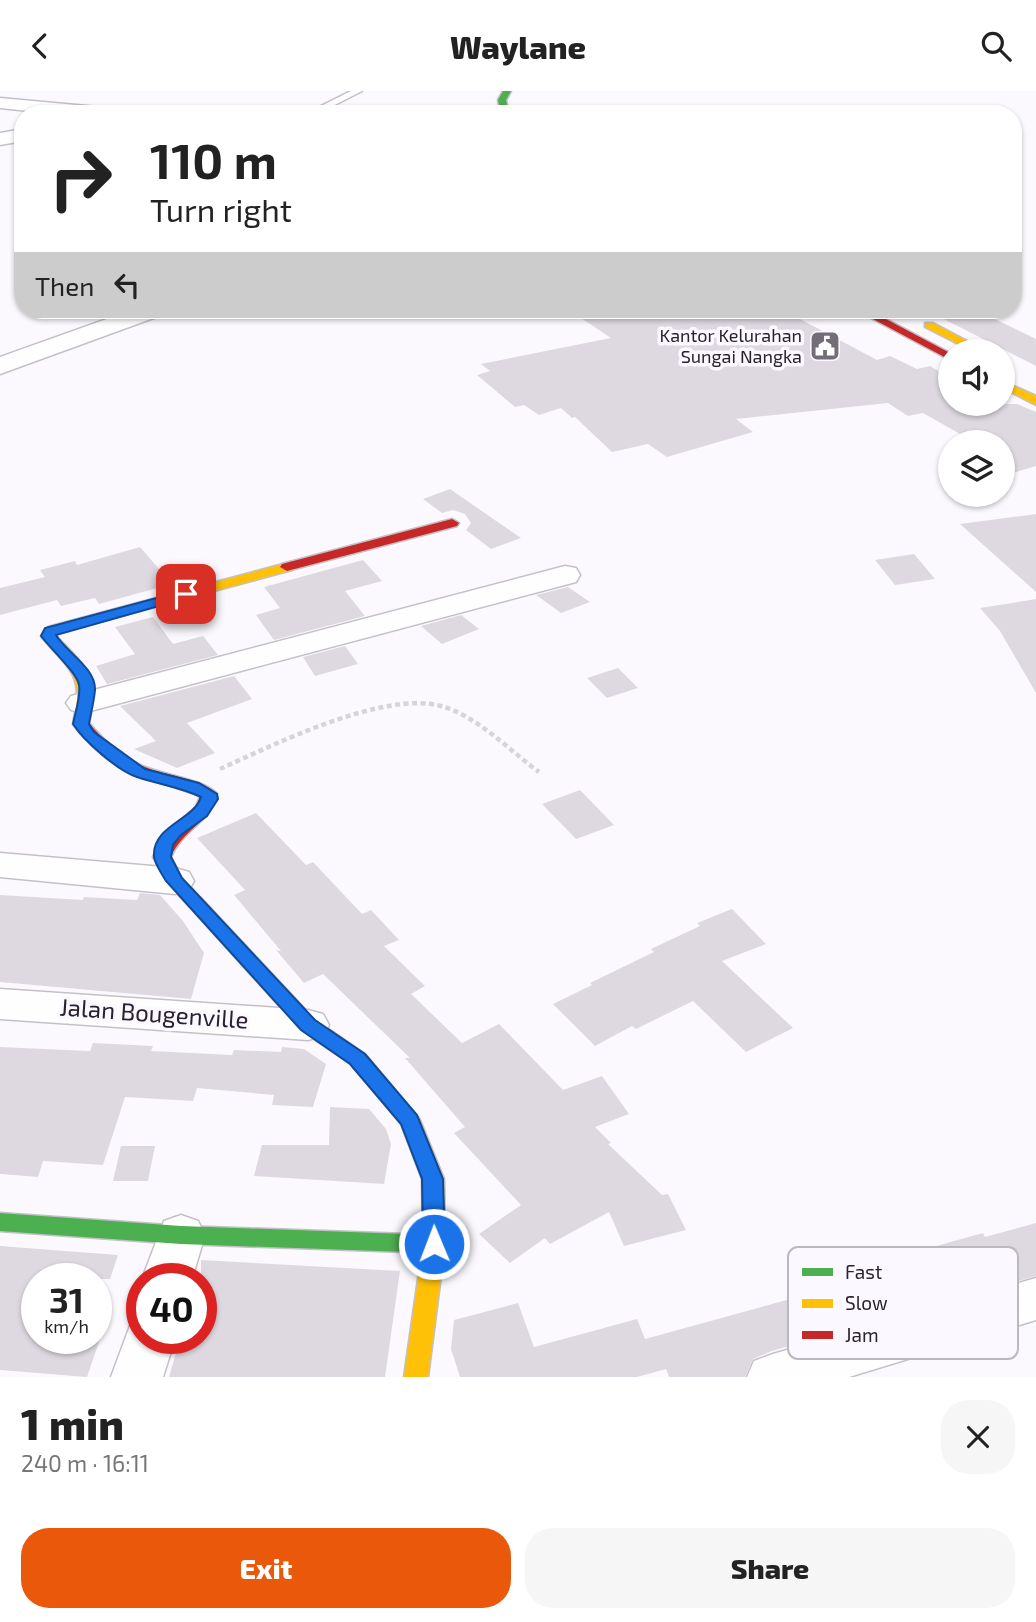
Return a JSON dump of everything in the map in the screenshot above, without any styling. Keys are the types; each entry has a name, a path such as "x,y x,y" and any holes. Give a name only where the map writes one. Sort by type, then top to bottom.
{"main road":[{"path":"878,319 938,350"},
{"path":"917,319 957,339"},
{"path":"1015,390 1036,401"},
{"path":"416,1377 434,1244 433,1179 410,1121 358,1059 308,1025 175,881 162,857 165,845 175,831 201,813 209,794 194,787 139,773 89,735 81,724 88,686 82,671 67,659 48,636 53,630 453,523"},
{"path":"0,1222 174,1257 434,1244"}],"street":[{"path":"0,366 129,319"},
{"path":"83,703 565,575"},
{"path":"0,865 175,881"},
{"name":"Jalan Bougenville","path":"0,1004 308,1025"},
{"path":"1018,1304 1036,1299"},
{"path":"136,1377 144,1354"},
{"path":"773,1377 834,1359"}],"lane":[{"path":"328,105 358,91"}],"path":[{"path":"194,787 220,769 265,748 367,712 417,703 443,707 469,721 539,772"}],"building":[{"path":"582,319 800,319 877,360 890,356 917,369 930,366 938,371 938,416 1015,416 1015,404 1036,412 1036,466 1015,472 1015,430 953,430 923,413 908,416 888,403 736,419 753,432 667,457 648,444 612,452 575,417 572,418 561,408 539,415 524,405 515,407 477,375 490,371 481,364 611,338"},
{"path":"944,319 995,319 1036,339 1036,366 1015,355 1015,339 983,339"},
{"path":"450,489 521,538 491,549 466,530 471,523 465,514 453,510 442,513 423,499"},
{"path":"1036,514 1036,592 960,524"},
{"path":"140,547 172,584 99,604 95,598 61,606 57,600 0,615 0,588 45,577 40,570 75,561 77,565"},
{"path":"914,554 935,579 895,585 875,560"},
{"path":"363,560 382,581 345,591 365,616 274,640 256,615 280,608 264,587"},
{"path":"568,587 590,602 561,613 536,595"},
{"path":"1036,599 1036,693 1000,631 980,608"},
{"path":"461,615 479,629 442,644 421,626"},
{"path":"153,617 173,644 203,636 218,655 107,684 96,666 135,654 115,627"},
{"path":"345,646 358,664 315,676 303,657"},
{"path":"618,668 638,688 607,698 587,678"},
{"path":"234,676 252,699 187,723 215,753 177,768 134,749 156,741 120,706"},
{"path":"580,790 614,825 576,839 542,804"},
{"path":"256,813 306,865 313,862 362,914 371,910 399,940 384,946 425,986 411,994 462,1043 499,1024 563,1090 602,1076 629,1114 595,1127 611,1143 608,1144 662,1195 668,1194 686,1230 624,1246 609,1212 550,1244 545,1238 510,1263 479,1234 521,1205 454,1133 465,1127 405,1058 410,1058 323,974 304,983 234,895 245,890 197,838"},
{"path":"140,893 160,895 183,921 204,953 191,999 0,982 0,895 137,900"},
{"path":"732,909 766,944 722,961 793,1028 746,1052 693,1001 636,1029 632,1026 595,1046 553,1004 654,952 651,949 700,926 697,923"},
{"path":"93,1043 153,1046 151,1051 232,1055 234,1050 281,1052 282,1047 304,1049 326,1064 313,1107 272,1105 274,1095 197,1088 193,1101 125,1097 103,1165 43,1161 38,1177 0,1174 0,1047 90,1051"},
{"path":"330,1107 369,1109 386,1129 391,1144 384,1184 254,1176 262,1145 329,1145"},
{"path":"121,1146 155,1146 148,1181 113,1181"},
{"path":"1036,1223 1036,1276 1018,1281 1018,1247 932,1247 983,1233 985,1237"},
{"path":"0,1246 118,1255 112,1273 112,1263 21,1263 21,1354 95,1354 87,1377 0,1370"},
{"path":"201,1260 400,1271 385,1377 169,1377 176,1354 217,1354 217,1263 201,1263"},
{"path":"788,1300 788,1346 753,1359 745,1377 669,1377 666,1369 637,1377 460,1377 451,1349 454,1320 518,1303 534,1347 637,1319 645,1339"}],"traffic: fast":[{"path":"503,105 502,100 507,91"},
{"path":"0,1222 181,1235 434,1244"}],"traffic: slow":[{"path":"929,325 957,339"},
{"path":"1015,390 1036,401"},
{"path":"84,707 86,695 82,676 48,636 53,630 287,567"},
{"path":"195,902 308,1025 358,1059 410,1120 433,1179 434,1244 416,1377"}],"traffic: jam":[{"path":"878,319 938,351"},
{"path":"287,567 452,523"},
{"path":"84,707 81,724 112,755 140,771 209,794 202,810 173,836 162,857 175,881 195,902"}],"place":[{"name":"Kantor Kelurahan Sungai Nangka","path":"825,346"}],"route":[{"path":"186,594 51,632 48,636 67,659 82,671 88,686 81,724 89,735 116,758 139,773 194,787 209,794 201,813 175,831 165,845 162,857 175,881 308,1025 358,1059 410,1121 433,1179 434,1244"}]}
